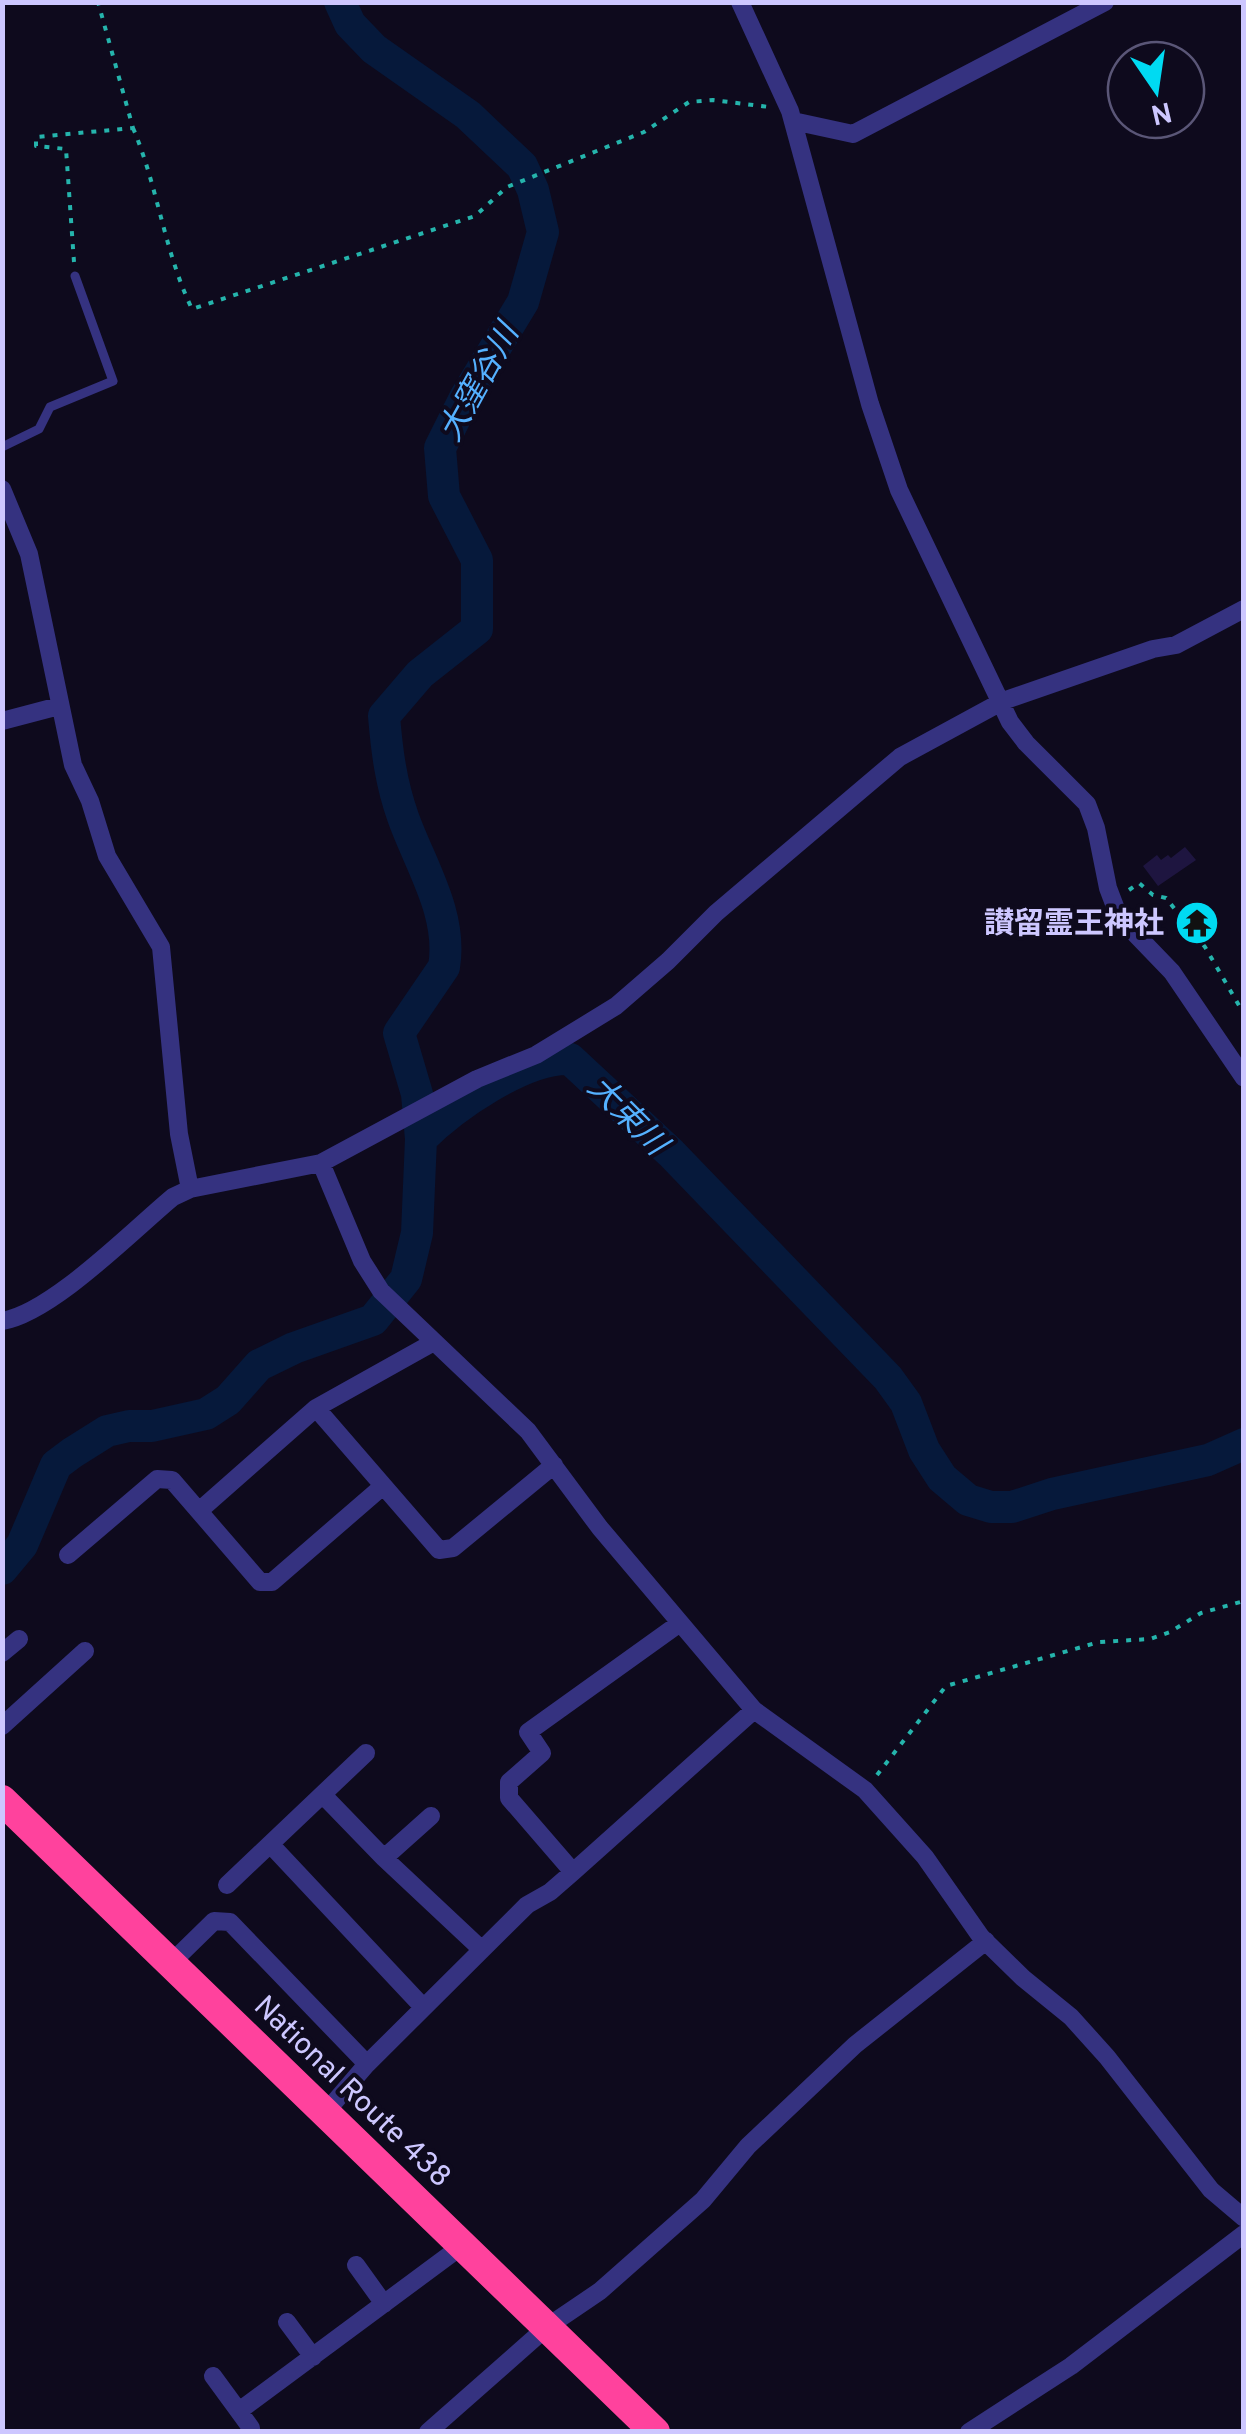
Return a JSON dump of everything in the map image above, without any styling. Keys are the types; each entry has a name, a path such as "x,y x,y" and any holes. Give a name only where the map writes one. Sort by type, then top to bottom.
{"highway":[{"name":"National Route 438","path":"2,1800 655,2432"}],"street":[{"path":"740,2 791,116 864,385 899,490 1010,722 1087,804 1119,917 1172,972 1244,1078"},
{"path":"791,116 853,134 1104,2"},
{"path":"2,489 28,554 73,765 107,856 160,947 179,1134 190,1189"},
{"path":"2,1320 37,1307 72,1282 172,1196 321,1163 477,1079 536,1054 616,1006 749,884 900,757 1003,701 1176,644 1244,609"},
{"path":"2,722 60,706"},
{"path":"321,1163 362,1261 381,1291 528,1431 600,1528 754,1710 865,1790 925,1857 986,1942 1071,2017 1211,2190 1244,2218"},
{"path":"200,1511 316,1408 434,1342"},
{"path":"316,1408 440,1550 453,1548 554,1465"},
{"path":"68,1555 157,1480 172,1480 260,1582 272,1582 384,1486"},
{"path":"573,1872 509,1798 509,1782 542,1753 528,1732 680,1623"},
{"path":"2,1653 19,1639"},
{"path":"2,1726 85,1651"},
{"path":"325,2112 367,2064 526,1905 550,1892 754,1710"},
{"path":"227,1885 366,1753"},
{"path":"323,1795 481,1948"},
{"path":"384,1858 431,1816"},
{"path":"271,1845 423,2007"},
{"path":"170,1964 214,1921 230,1922 367,2064"},
{"path":"428,2432 548,2327 600,2291 703,2200 748,2146 855,2045 986,1942"},
{"path":"969,2432 1071,2366 1244,2234"},
{"path":"239,2411 463,2245"},
{"path":"356,2265 384,2304"},
{"path":"287,2322 313,2357"},
{"path":"214,2376 251,2428"}],"lane":[{"path":"2,446 39,429 50,407 113,381 75,276"}],"path":[{"path":"98,2 133,128 148,162 163,232 192,309 475,216 507,187 644,132 690,102 713,100 791,116"},
{"path":"75,276 66,149 36,146 36,137 133,128"},
{"path":"1125,892 1138,883 1153,895 1166,898 1205,947 1244,1014"},
{"path":"865,1790 946,1686 1099,1642 1150,1639 1170,1632 1201,1612 1244,1601"}],"building":[{"path":"1185,847 1196,860 1158,886 1143,866 1157,855 1161,860 1168,855 1171,858"}],"waterway":[{"name":"大窪谷川","path":"2,1569 22,1545 56,1465 107,1431 206,1414 228,1400 259,1365 373,1320 406,1279 417,1233 421,1139 417,1094 399,1033 444,967 446,947 433,890 395,792 384,716 420,674 477,629 477,560 444,496 440,448 466,396 523,302 543,232 533,190 522,166 468,115 374,49 350,24 340,2"},
{"name":"大束川","path":"421,1139 490,1086 532,1066 570,1059 671,1153 888,1378 906,1403 924,1450 942,1478 968,1500 991,1507 1012,1507 1052,1494 1208,1460 1244,1444"}],"place":[{"name":"讃留霊王神社","path":"1197,923"}]}
